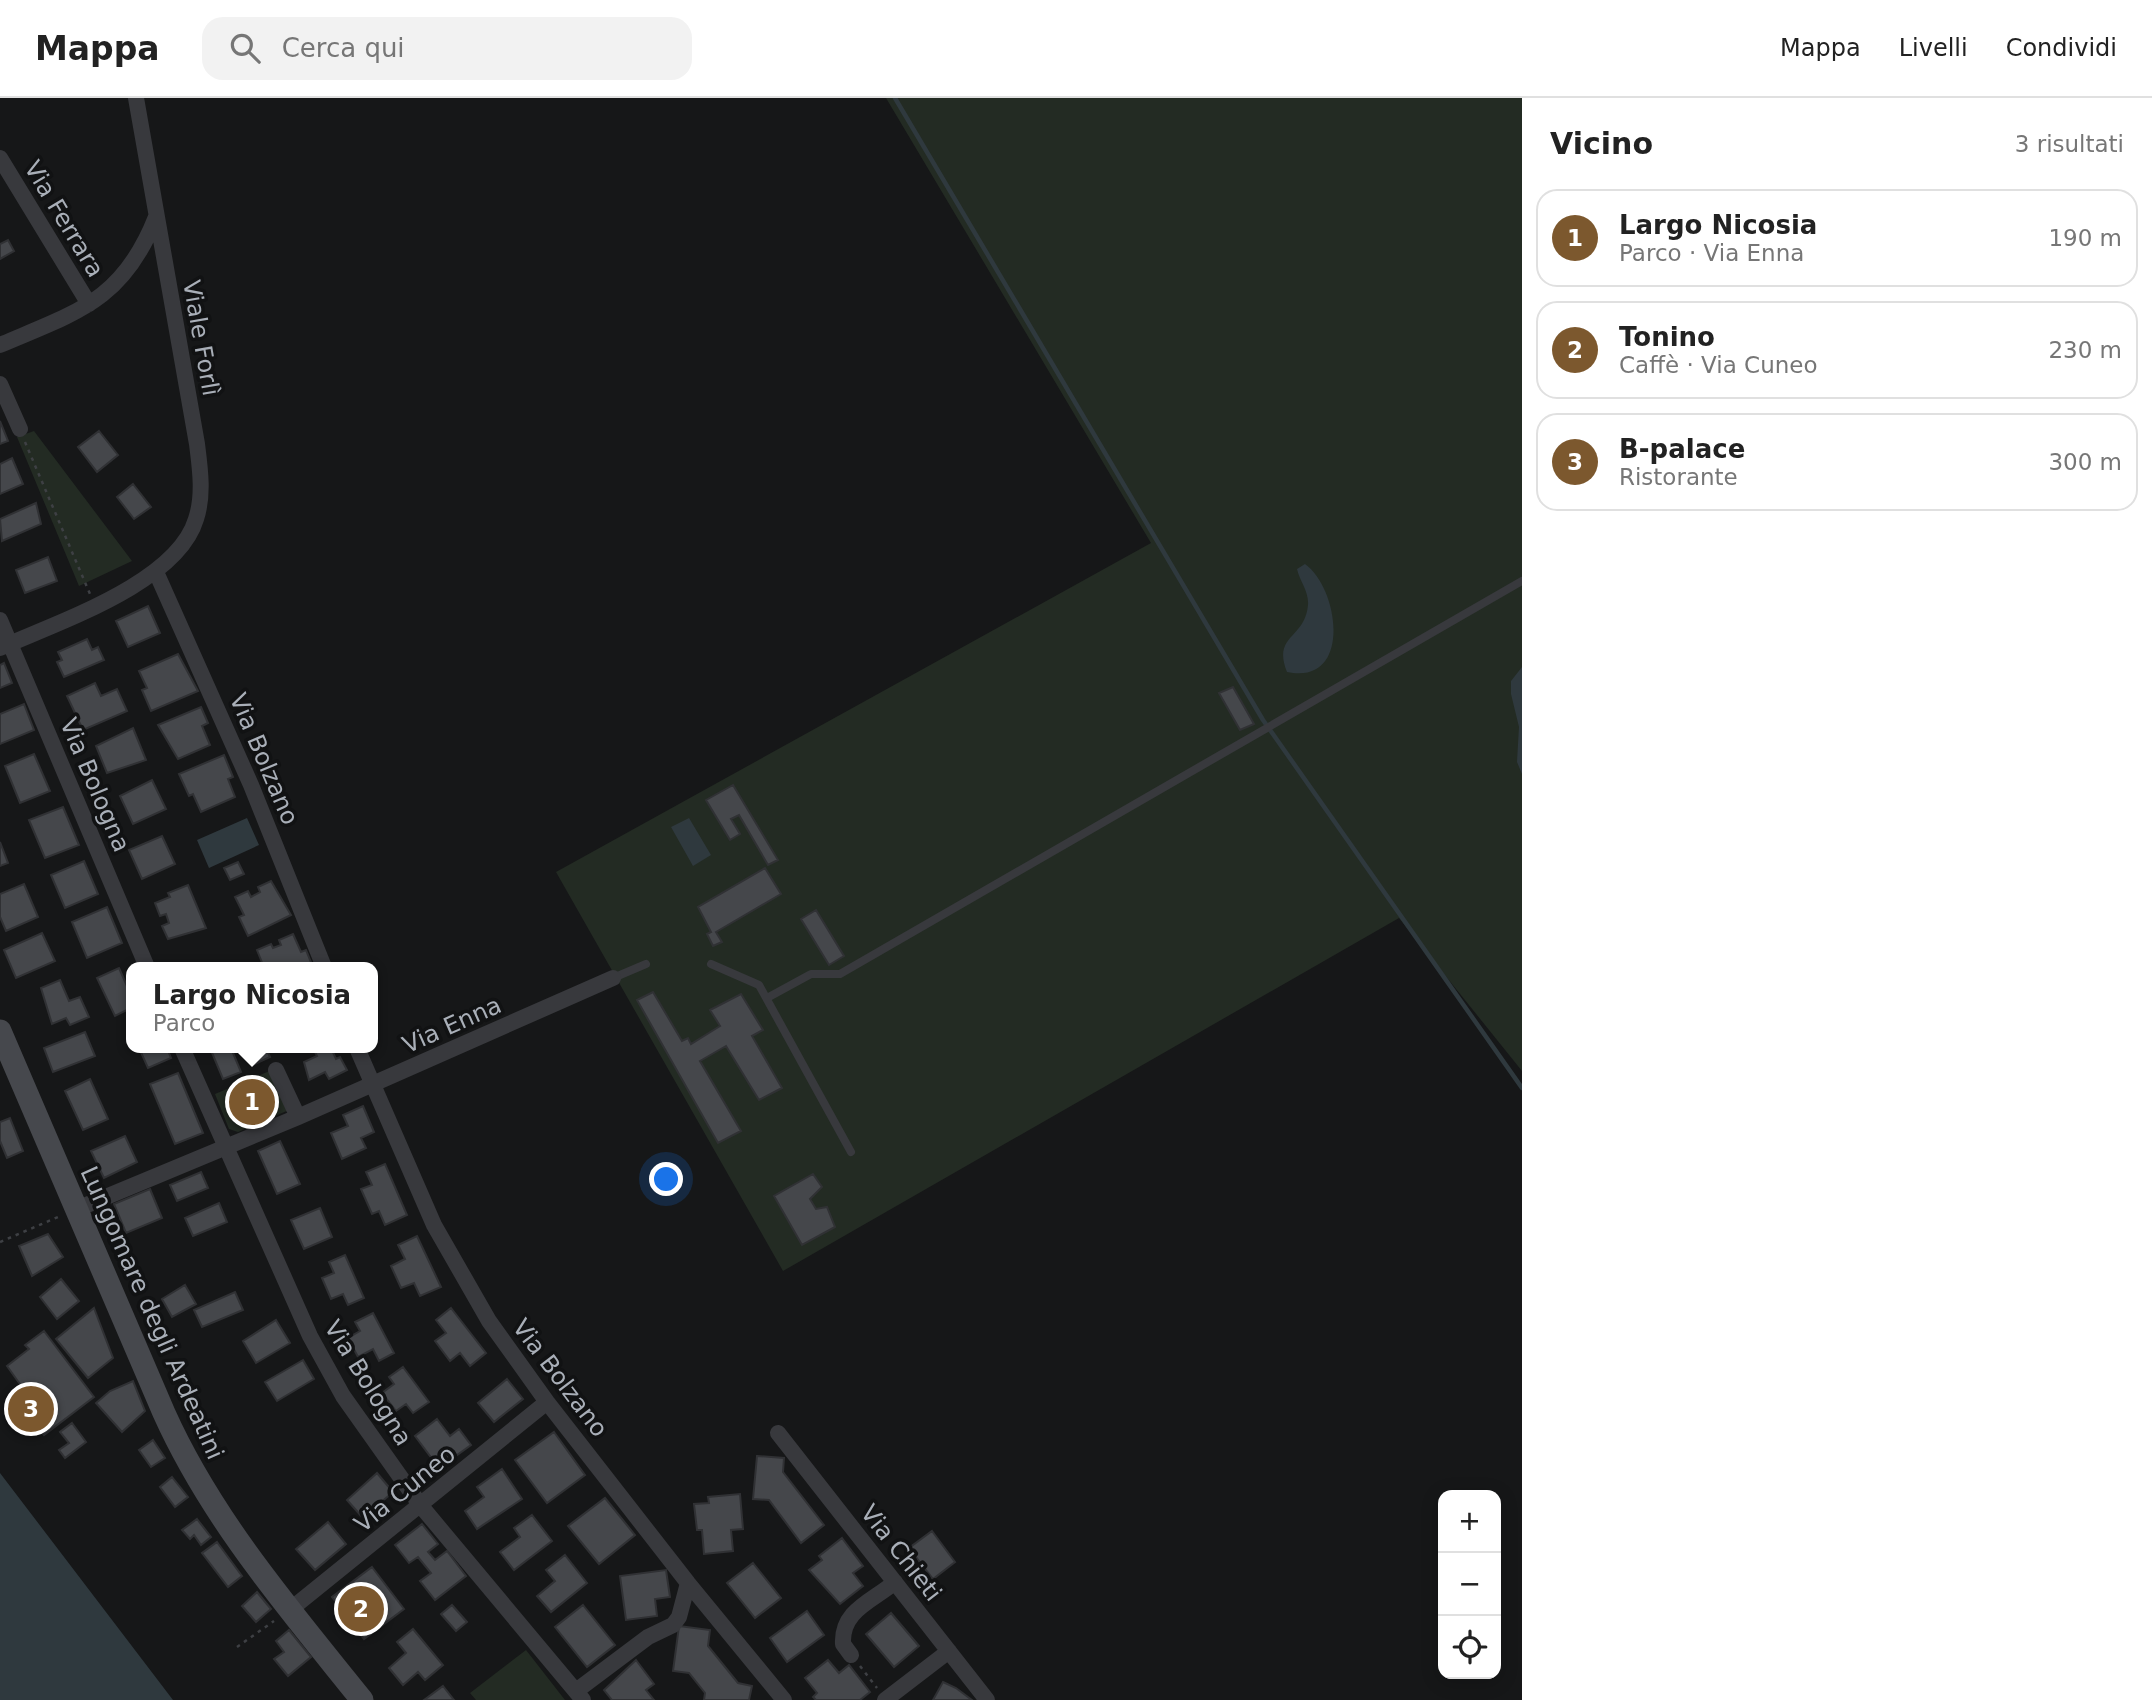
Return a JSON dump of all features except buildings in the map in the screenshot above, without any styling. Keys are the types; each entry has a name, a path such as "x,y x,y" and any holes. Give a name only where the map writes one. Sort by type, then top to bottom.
{"main road":[{"name":"Lungomare degli Ardeatini","path":"0,1031 167,1421 194,1474 225,1522 362,1700"}],"street":[{"name":"Viale Forlì","path":"136,98 197,444 200,494 191,531 156,572"},
{"name":"Via Ferrara","path":"0,158 89,304"},
{"path":"0,345 89,304 113,287 134,264 156,217"},
{"path":"0,384 20,429"},
{"path":"5,645 156,572"},
{"name":"Via Bolzano","path":"156,572 251,785 322,962"},
{"name":"Via Bologna","path":"0,620 5,645 146,962"},
{"name":"Via Enna","path":"77,1209 298,1117 613,978"},
{"name":"Via Bologna","path":"183,1053 224,1148 325,1364 359,1420 421,1506 579,1695"},
{"name":"Via Bolzano","path":"360,1053 434,1225 461,1277 547,1402 781,1699"},
{"path":"276,1070 298,1117"},
{"name":"Via Cuneo","path":"290,1609 547,1402"},
{"name":"Via Chieti","path":"778,1433 987,1700"},
{"path":"851,1655 843,1644 849,1617 854,1609 874,1600 895,1582"},
{"path":"579,1695 648,1637 674,1625 679,1617 688,1583"},
{"path":"885,1700 949,1651"}],"lane":[{"path":"766,998 811,974 840,974 1522,581"},
{"path":"613,978 646,964"},
{"path":"711,964 759,985 851,1152"}],"path":[{"path":"20,429 94,604"},
{"path":"0,1242 77,1209"},
{"path":"237,1647 290,1609"},
{"path":"851,1655 885,1700"}],"shaded area":[{"path":"886,98 1522,98 1522,1071 1399,918 783,1271 556,872 1151,543"},
{"path":"34,431 132,561 79,586 17,437"},
{"path":"1305,564 1317,576 1326,593 1334,633 1330,651 1322,665 1308,672 1287,672 1283,660 1286,644 1301,625 1308,605 1297,569"},
{"path":"1522,667 1522,774 1517,762 1519,727 1511,694 1511,681"},
{"path":"247,818 259,845 209,868 197,840"},
{"path":"689,818 711,855 693,866 671,827"},
{"path":"272,1070 289,1110 238,1132 229,1129 215,1094"},
{"path":"0,1473 173,1700 0,1700"},
{"path":"526,1650 565,1700 476,1700 470,1693"}],"waterway":[{"path":"895,98 1263,720 1522,1088"}],"place":[{"name":"Largo Nicosia","path":"252,1102"},
{"name":"B-palace","path":"31,1409"},
{"name":"Tonino","path":"361,1609"}]}
